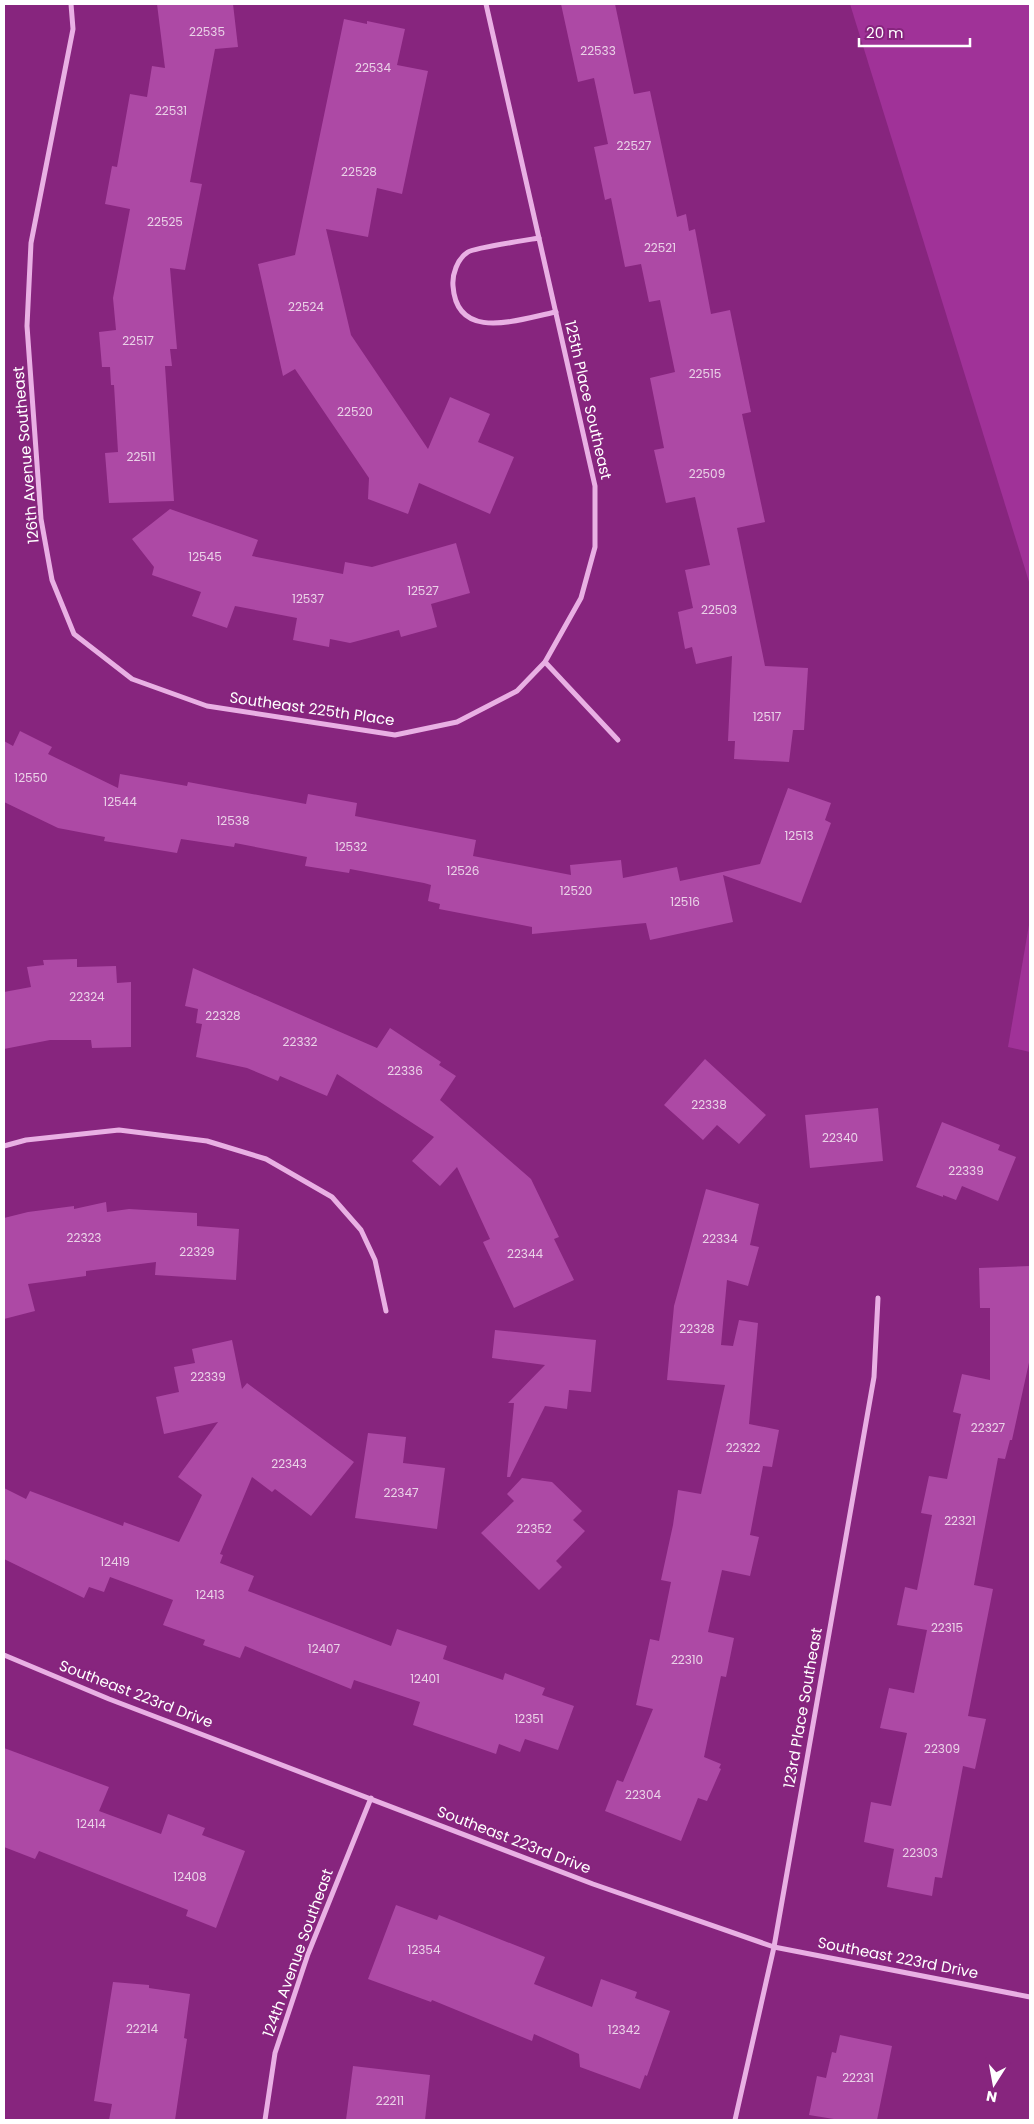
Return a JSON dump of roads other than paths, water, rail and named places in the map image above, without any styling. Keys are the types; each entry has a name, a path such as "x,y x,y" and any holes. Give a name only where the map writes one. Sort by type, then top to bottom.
{"street":[{"name":"126th Avenue Southeast","path":"71,4 72,29 31,243 27,326 41,519 52,580 74,634"},
{"name":"125th Place Southeast","path":"486,4 596,486 596,547 581,598 545,662"},
{"name":"125th Place Southeast","path":"539,238 468,252 456,267 452,282 454,299 464,314 475,322 496,324 556,312"},
{"name":"Southeast 225th Place","path":"74,634 132,679 207,706 395,735 458,722 517,691 545,662"},
{"path":"545,662 618,740"},
{"path":"4,1146 26,1140 119,1130 207,1142 266,1159 332,1197 361,1230 375,1260 386,1311"},
{"name":"123rd Place Southeast","path":"735,2120 774,1947 874,1377 878,1298"},
{"name":"Southeast 223rd Drive","path":"4,1655 110,1699 593,1884 774,1947 1030,1996"},
{"name":"124th Avenue Southeast","path":"265,2120 275,2053 308,1954 371,1798"}]}
